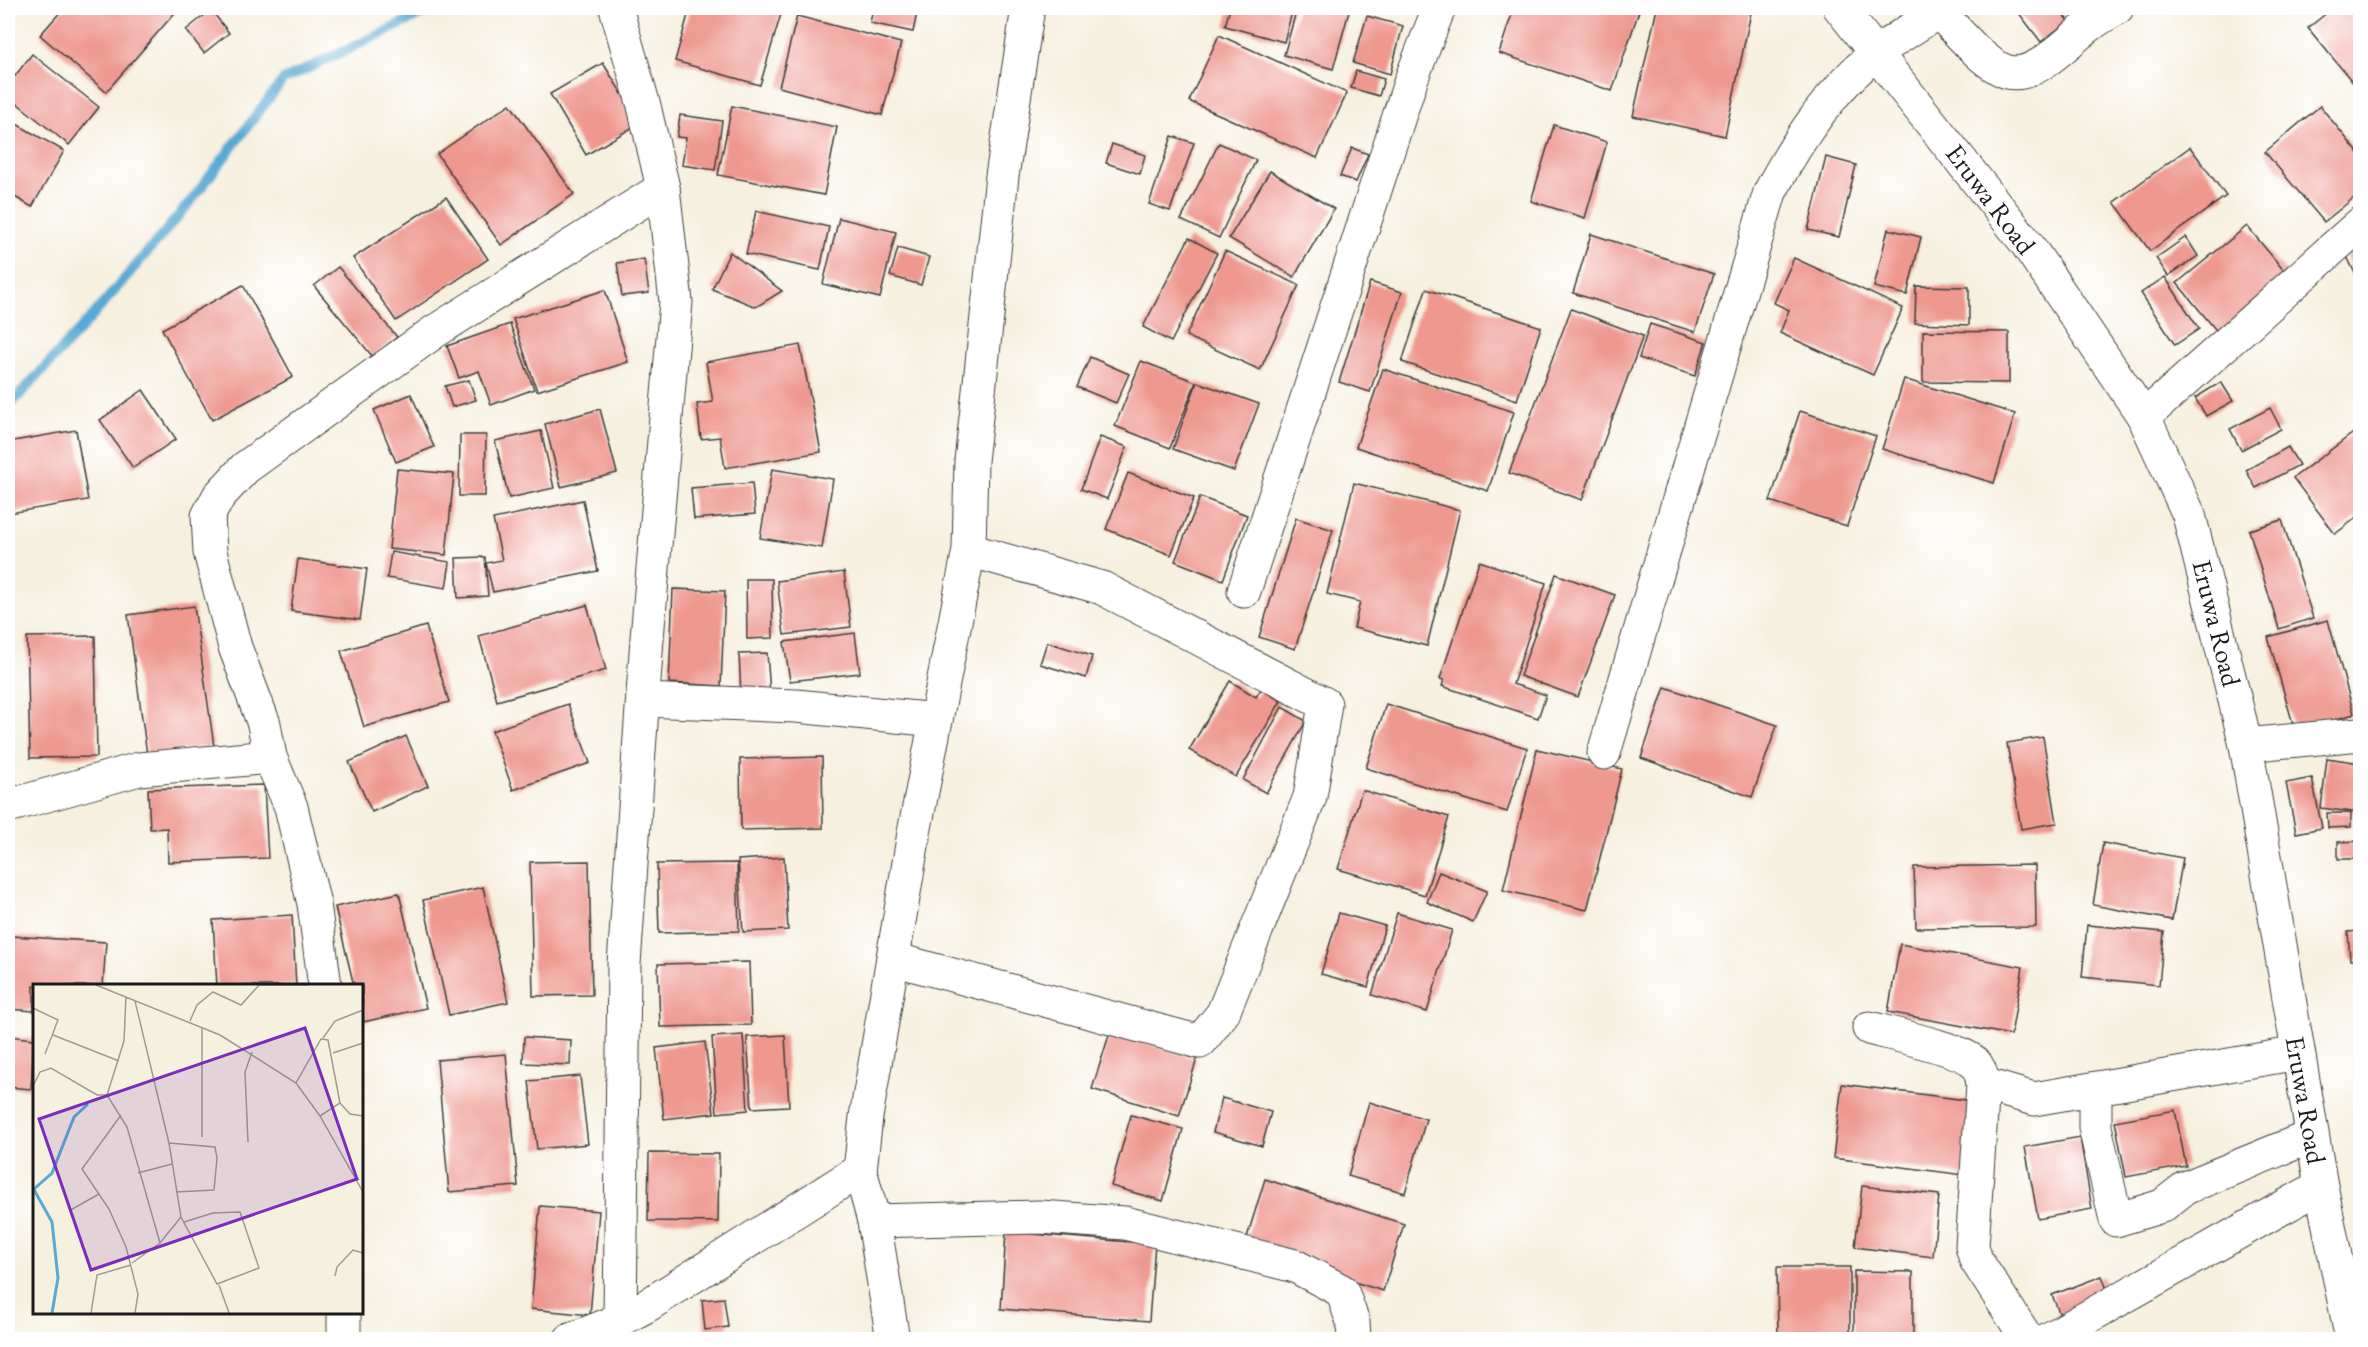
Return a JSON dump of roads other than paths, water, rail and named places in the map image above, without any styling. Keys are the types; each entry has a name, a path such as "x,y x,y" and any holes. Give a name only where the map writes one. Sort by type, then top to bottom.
{"street":[{"path":"616,8 642,95 663,188 676,302 624,964 620,1320"},
{"path":"893,1340 874,1221 860,1170 866,1117 893,959 969,550 971,461 1002,176 1028,8"},
{"path":"1244,591 1411,80 1439,8"},
{"name":"Eruwa Road","path":"1840,8 2027,244 2144,417 2189,515 2246,745 2312,1136 2352,1340"},
{"path":"1604,753 1770,192 1780,172 1834,95 1877,52 1940,9 1990,62 2007,72 2024,72 2053,56 2082,16 2117,8"},
{"path":"325,984 312,894 291,807 270,757 264,724 235,647 210,552 208,516 219,496 245,468 434,332 663,188"},
{"path":"2144,417 2361,224"},
{"path":"893,959 1200,1042 1223,1013 1310,797 1325,704 1102,588 969,550"},
{"path":"643,700 796,705 936,720"},
{"path":"2246,745 2361,734"},
{"path":"8,806 139,769 270,757"},
{"path":"1869,1028 1954,1052 1973,1061 1981,1072 1983,1084 1972,1246 1976,1260 2028,1340"},
{"path":"1983,1084 2034,1099 2298,1053"},
{"path":"2095,1090 2095,1127 2116,1220 2162,1206 2185,1188 2312,1136"},
{"path":"570,1340 620,1320 860,1170"},
{"path":"2047,1340 2321,1186"},
{"path":"874,1221 1040,1217 1125,1223 1199,1240 1294,1266 1342,1292 1353,1322 1354,1340"},
{"path":"344,1314 344,1340"}],"waterway":[{"path":"8,407 91,318 191,201 283,80 431,10"}]}
